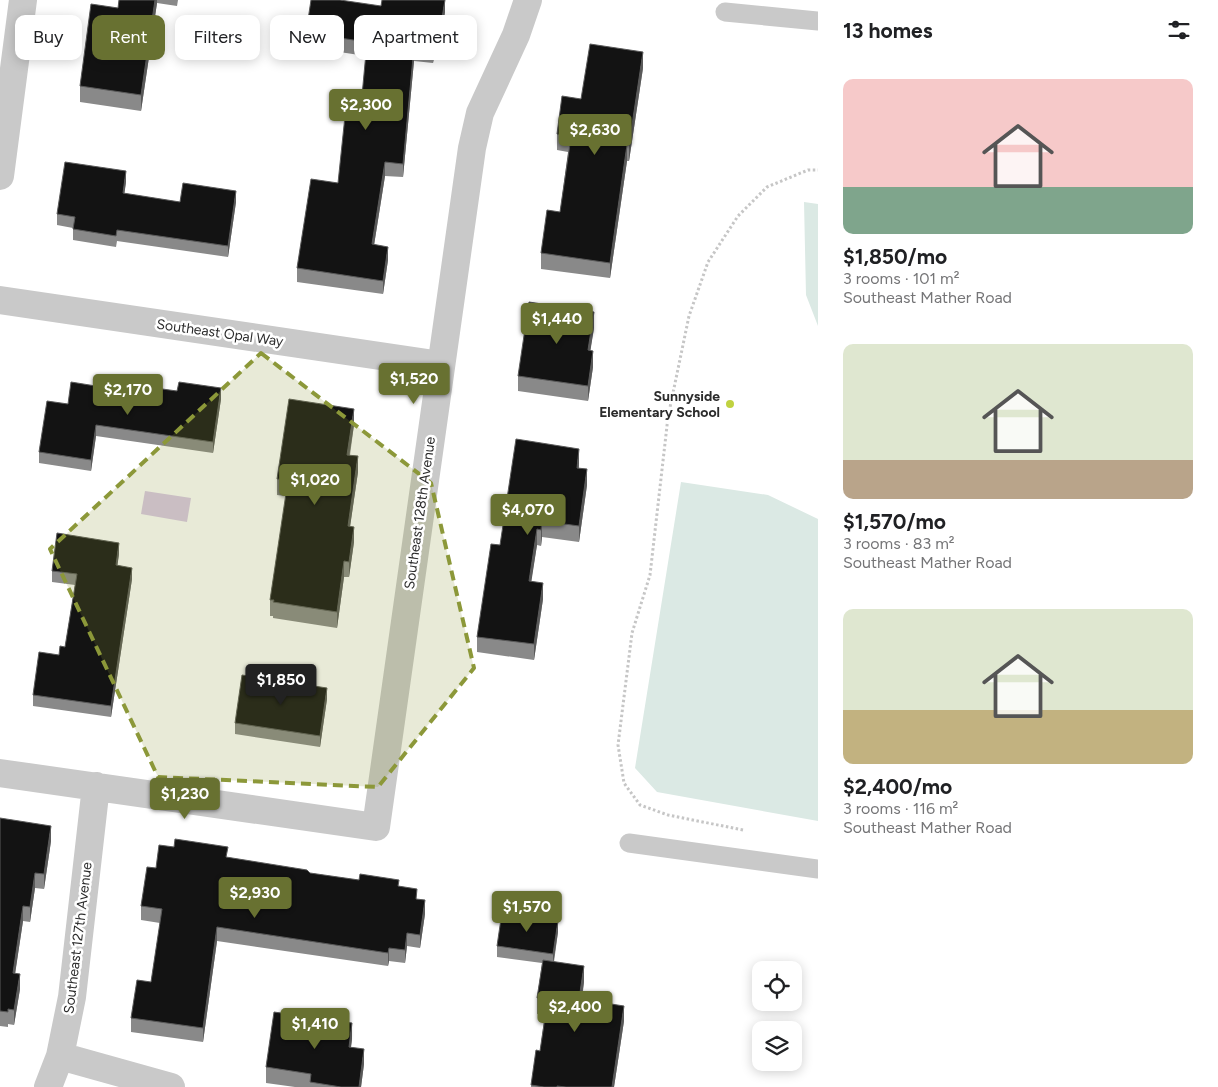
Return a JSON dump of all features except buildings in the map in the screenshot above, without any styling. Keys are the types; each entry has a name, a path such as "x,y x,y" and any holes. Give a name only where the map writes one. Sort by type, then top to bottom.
{"street":[{"path":"0,176 23,0"},
{"name":"Southeast 128th Avenue","path":"96,786 376,827 472,148 478,122 494,79 516,35 528,0"},
{"name":"Southeast Opal Way","path":"0,300 441,365"},
{"path":"0,773 96,786"},
{"name":"Southeast 127th Avenue","path":"48,1087 60,1056 72,997 96,786"},
{"path":"60,1056 171,1087"}],"lane":[{"path":"725,12 818,21"},
{"path":"629,843 818,869"}],"path":[{"path":"752,832 668,814 640,805 624,784 618,745 632,633 650,575 668,417 689,316 708,262 738,216 767,187 808,170 818,170"}],"highlighted area":[{"path":"261,353 431,483 474,668 378,787 158,777 50,549"}],"shaded area":[{"path":"804,202 818,204 818,326 806,295"},
{"path":"681,482 768,495 818,519 818,821 657,792 635,768"},
{"path":"145,491 191,498 187,522 141,514"}],"place":[{"name":"Sunnyside Elementary School","path":"730,404"}]}
